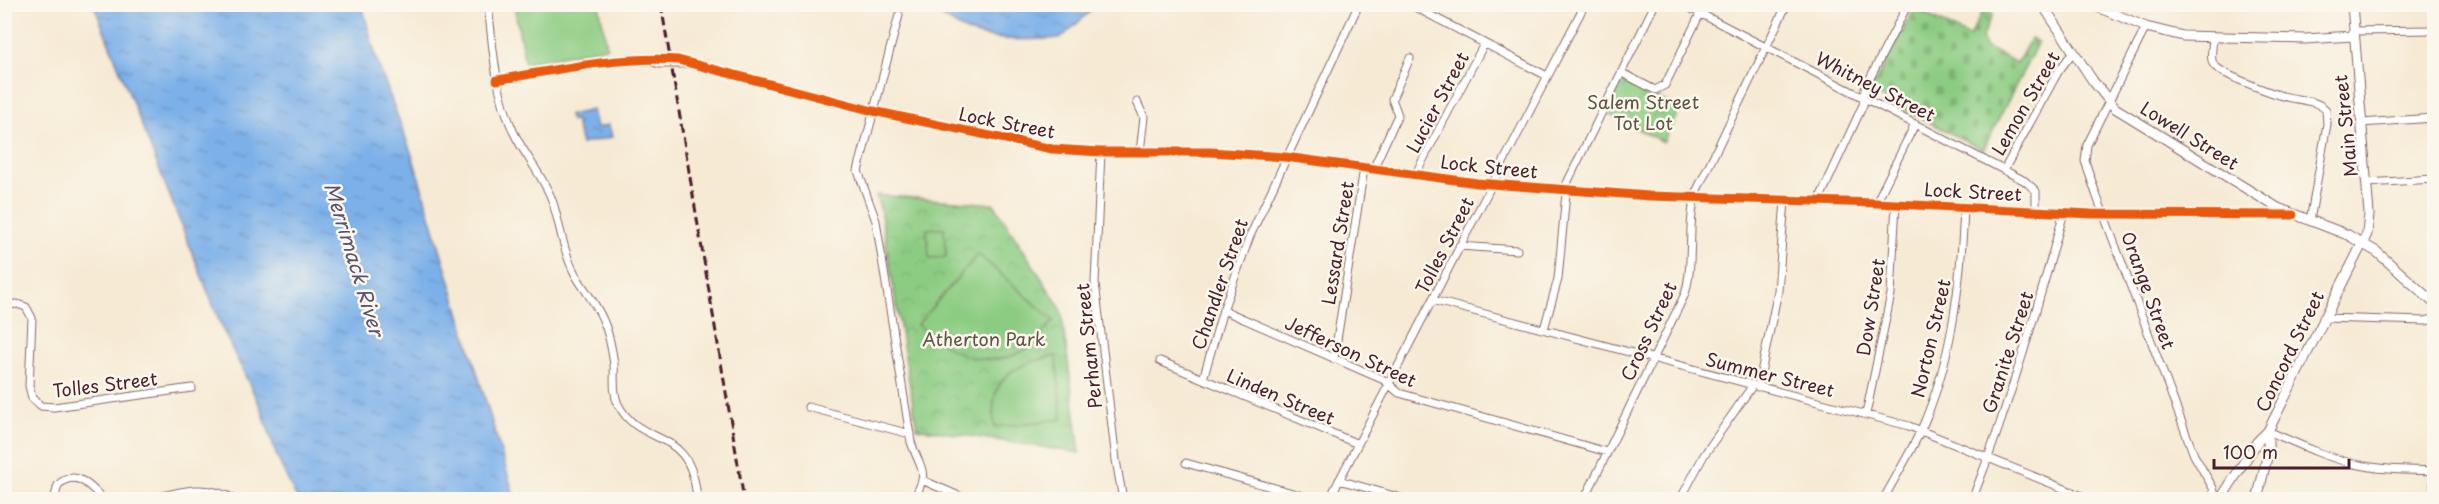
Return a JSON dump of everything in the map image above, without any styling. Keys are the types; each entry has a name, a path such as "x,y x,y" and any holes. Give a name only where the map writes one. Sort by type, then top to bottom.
{"street":[{"path":"488,4 497,80 515,134 551,198 573,270 598,309 606,327 614,364 615,393 619,407 633,422 685,455 693,472 697,500"},
{"name":"Chandler Street","path":"1203,379 1222,310 1245,246 1359,4"},
{"path":"1409,4 1547,76"},
{"name":"Tolles Street","path":"1329,500 1585,4"},
{"path":"1544,329 1558,279 1565,190 1655,4"},
{"name":"Cross Street","path":"1584,500 1688,284 1694,198 1787,4"},
{"path":"1819,200 1863,105 1865,88 1907,7 1895,4"},
{"name":"Lowell Street","path":"2042,4 2073,52 2109,102 2118,110 2255,195 2293,215 2363,243 2385,257 2434,303"},
{"path":"2090,4 2146,27 2178,35 2213,38 2320,39 2353,34 2434,30"},
{"name":"Main Street","path":"2352,4 2369,219 2363,243"},
{"name":"Whitney Street","path":"1682,5 1766,46 2004,170 2033,187 2036,210"},
{"path":"1622,73 1655,90 1665,85 1700,14"},
{"path":"899,15 858,175 871,202 876,221 910,434 922,467 922,480 913,500"},
{"name":"Orange Street","path":"2146,27 2089,139 2085,156 2090,177 2194,454 2218,500"},
{"path":"2213,38 2212,61 2217,68 2276,94 2321,106 2327,113 2310,221"},
{"name":"Lucier Street","path":"1415,175 1485,44"},
{"name":"Lemon Street","path":"2004,170 2061,66 2073,52"},
{"path":"1373,169 1398,115 1392,99 1410,58"},
{"name":"Lock Street","path":"497,80 617,62 678,60 873,111 1052,149 1101,152 1210,152 1285,158 1492,184 1694,198 1876,202 2104,214 2293,215"},
{"path":"1137,102 1144,117 1140,152"},
{"path":"2361,123 2434,117"},
{"path":"1876,202 1915,124"},
{"name":"Perham Street","path":"1101,152 1095,283 1123,500"},
{"name":"Lessard Street","path":"1334,359 1364,168"},
{"path":"2367,183 2434,179"},
{"path":"1680,500 1704,455 1756,386 1778,291 1785,200"},
{"name":"Dow Street","path":"1866,414 1891,294 1896,204"},
{"name":"Norton Street","path":"1883,500 1921,430 1941,375 1957,300 1964,207"},
{"name":"Granite Street","path":"1972,500 1989,457 2032,327 2064,212"},
{"name":"Concord Street","path":"2218,500 2268,431 2323,318 2363,243"},
{"path":"1459,246 1517,250"},
{"name":"Summer Street","path":"1432,300 1921,430 2092,500"},
{"name":"Tolles Street","path":"4,305 17,304 26,307 32,318 29,386 32,398 41,406 54,407 192,388"},
{"name":"Jefferson Street","path":"1222,310 1384,380 1400,393 1607,452"},
{"path":"2323,318 2425,321 2434,319"},
{"name":"Linden Street","path":"1160,361 1358,444"},
{"path":"808,407 910,434"},
{"path":"2257,500 2268,453 2268,431 2357,465 2434,471"},
{"path":"1186,463 1317,500"},
{"path":"2434,476 2434,500"},
{"path":"54,500 58,485 69,478 75,478 87,483 104,500"},
{"path":"922,480 968,500"},
{"path":"1339,480 1408,500"},
{"path":"147,500 200,489 224,494 235,500"}],"green space":[{"path":"514,5 599,5 607,47 525,63"},
{"path":"1914,8 1969,37 1984,9 1993,14 1982,37 1985,47 2017,63 2031,38 2038,42 1983,150 1870,92"},
{"name":"Salem Street Tot Lot","path":"1622,80 1680,109 1663,142 1606,113"},
{"name":"Atherton Park","path":"876,195 994,204 1061,309 1080,453 917,428"},
{"path":"944,228 946,257 929,258 927,229"},
{"path":"978,254 1054,321 1027,348 1008,357 980,359 967,356 941,343 917,325"},
{"path":"1056,356 1062,419 995,427 993,410 995,397 999,385 1006,376 1027,363"}],"water":[{"name":"Merrimack River","path":"94,5 362,5 376,58 412,155 515,499 297,499 277,457 262,410 223,330"},
{"path":"924,5 1097,5 1061,38 1023,40 995,38 970,32"},
{"path":"592,110 596,128 609,125 612,137 581,144 575,120 571,121 569,115"}],"railway":[{"path":"661,4 744,500"}],"cycle path":[{"path":"497,80 610,62 678,60 873,111 1052,149 1101,152 1210,152 1285,157 1477,183 1649,196 1876,203 2091,214 2293,215"}]}
